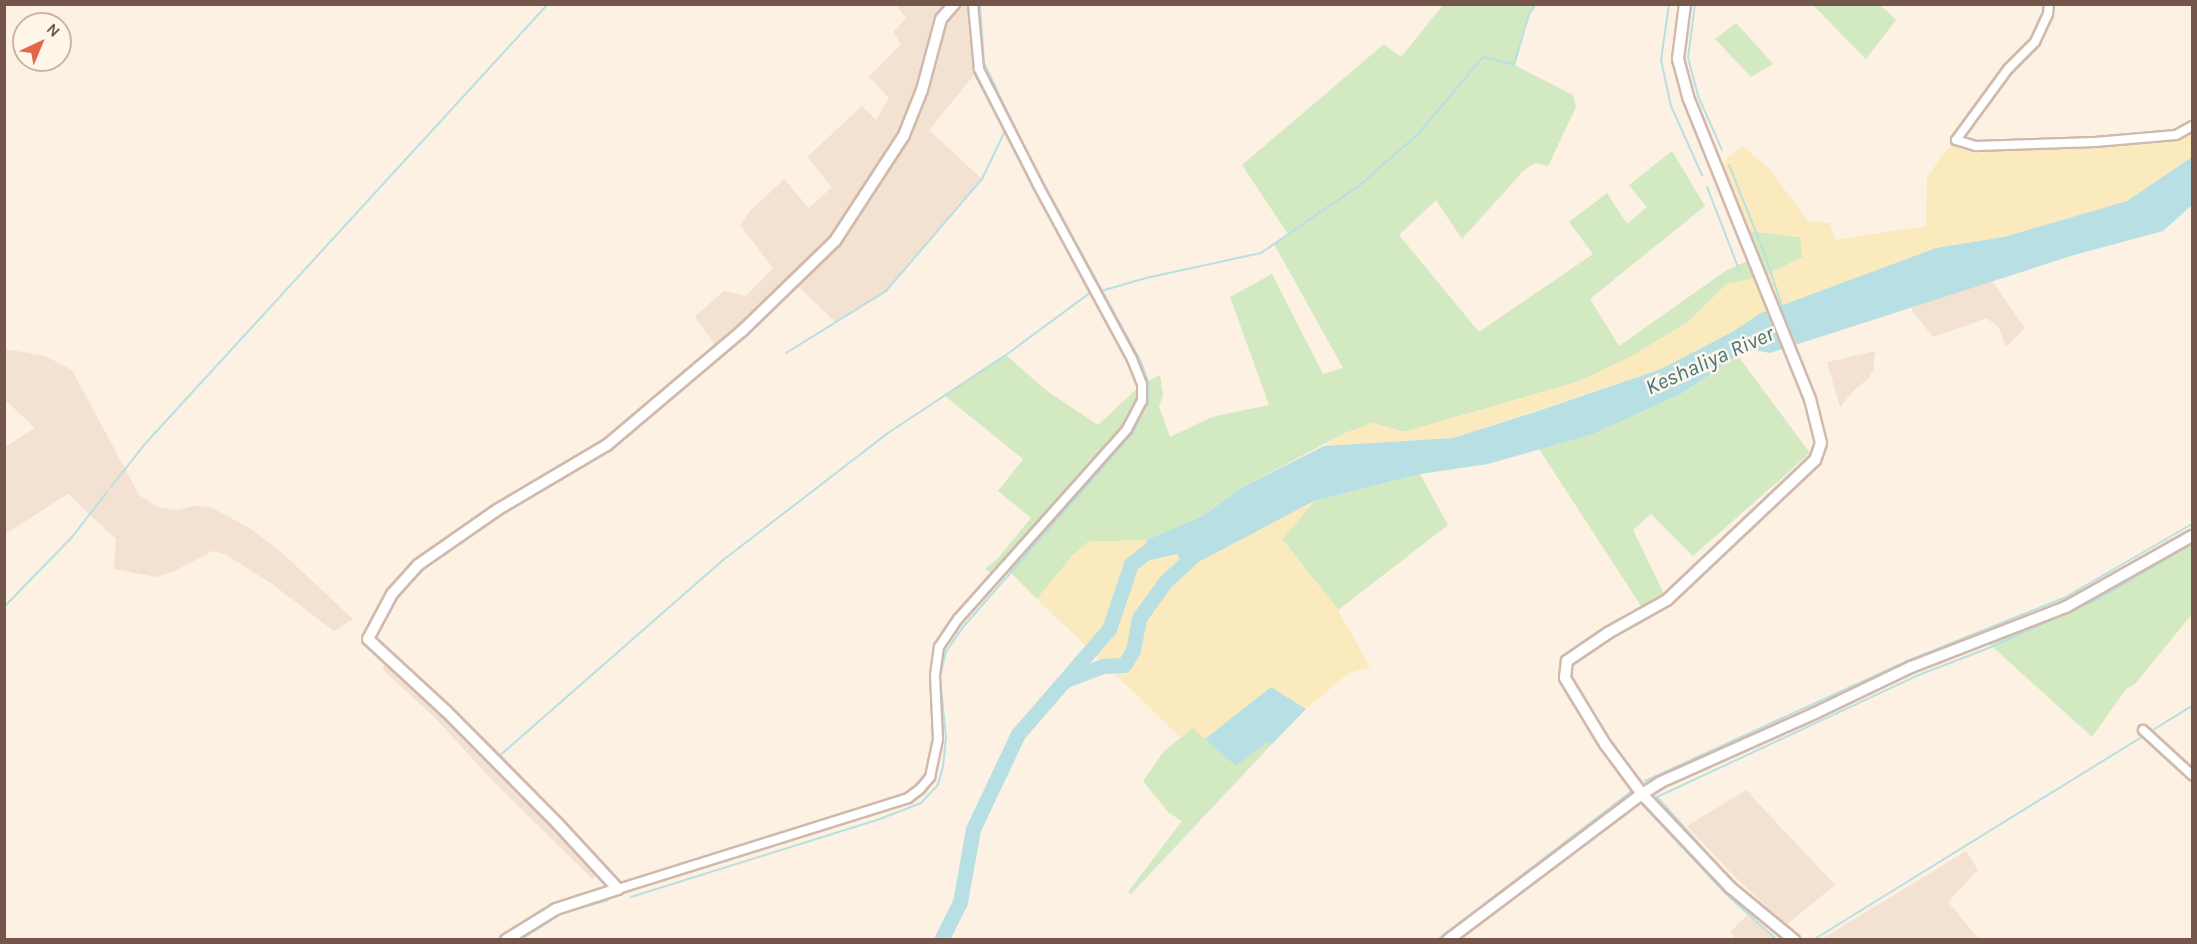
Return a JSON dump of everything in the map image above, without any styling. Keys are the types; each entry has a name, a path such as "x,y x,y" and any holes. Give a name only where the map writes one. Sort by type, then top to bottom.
{"street":[{"path":"618,889 479,744 368,639 392,594 418,565 497,510 607,445 742,331 835,241 904,135 922,90 941,19 954,4"},
{"path":"506,939 556,909 908,798 920,789 930,777 938,739 935,675 939,647 958,619 1127,429 1142,401 1142,384 1132,359 979,69 973,4"},
{"path":"1685,4 1678,59 1688,97 1755,258 1810,399 1821,443 1815,460 1667,600 1608,633 1567,661 1565,678 1605,744 1642,794 1731,888 1794,939"},
{"path":"2049,4 2048,14 2035,42 2008,69 1956,140 1976,146 2095,142 2176,135 2193,126"},
{"path":"1448,939 1661,782 1815,714 1911,667 2066,607 2193,536"},
{"path":"2143,730 2150,739 2193,775"}],"shaded area":[{"path":"896,5 973,5 979,69 929,130 982,179 886,291 835,322 793,281 719,351 695,316 724,291 746,296 773,268 740,225 750,211 784,179 809,208 832,187 807,157 862,106 876,120 889,98 869,77 901,44 893,32 906,18"},
{"path":"1992,281 2025,328 2006,347 1999,328 1987,318 1933,337 1913,312 1911,306"},
{"path":"5,349 45,356 72,370 139,495 158,507 177,510 193,506 210,507 248,527 279,550 353,619 334,631 272,584 225,554 212,551 177,570 156,577 114,569 116,539 68,494 5,534 5,447 35,428 5,400"},
{"path":"1876,351 1873,363 1875,368 1868,379 1854,390 1840,407 1827,362"},
{"path":"393,652 496,749 606,865 592,879 493,781 433,716 382,669"},
{"path":"1746,790 1835,885 1786,925 1734,876 1687,826"},
{"path":"1966,851 1978,870 1948,902 1979,939 1822,939"},
{"path":"1748,914 1774,939 1735,939 1730,932"}],"green space":[{"path":"1443,5 1536,5 1529,14 1514,65 1573,95 1576,107 1548,166 1535,163 1523,171 1462,239 1436,200 1399,235 1479,332 1593,254 1569,222 1607,193 1627,224 1647,207 1629,185 1672,151 1705,206 1590,299 1619,346 1727,270 1754,258 1742,230 1800,237 1803,257 1762,277 1727,284 1688,322 1632,356 1580,381 1404,432 1373,423 1343,434 1241,488 1201,517 1146,540 1088,542 1072,556 1037,599 1005,567 997,576 985,569 997,559 1031,518 998,491 1023,459 945,396 1006,355 1047,391 1098,425 1142,384 1160,375 1163,395 1159,407 1170,437 1212,417 1269,405 1230,297 1272,274 1323,374 1343,368 1274,244 1288,234 1242,165 1384,44 1401,57"},
{"path":"1813,5 1880,5 1896,20 1866,59"},
{"path":"1736,23 1773,64 1751,77 1715,39"},
{"path":"1738,356 1810,453 1693,556 1651,514 1633,530 1667,600 1645,612 1539,449 1593,434 1681,394"},
{"path":"1420,474 1448,525 1338,610 1282,539 1314,501"},
{"path":"2192,541 2192,614 2135,684 2126,689 2092,737 1985,640"},
{"path":"1193,728 1236,765 1267,741 1271,745 1131,894 1128,892 1182,821 1169,813 1143,781 1164,751"}],"sand":[{"path":"2192,126 2192,157 2127,201 2004,237 1936,248 1761,313 1732,332 1661,369 1453,438 1324,446 1343,434 1373,423 1404,432 1580,381 1632,356 1688,322 1727,284 1762,277 1803,257 1800,237 1742,230 1721,175 1726,159 1743,146 1770,170 1808,221 1830,223 1835,240 1926,226 1927,178 1956,140 1976,146 2176,135"},
{"path":"1314,501 1282,540 1338,610 1370,667 1349,673 1306,709 1271,687 1205,739 1193,728 1181,738 1037,599 1072,556 1088,542 1146,540 1150,559 1177,554 1185,568"}],"water":[{"path":"2192,157 2192,205 2163,231 2074,255 1770,353 1748,349 1681,394 1593,434 1488,464 1420,474 1314,501 1185,569 1177,554 1150,560 1146,540 1201,517 1241,488 1324,446 1453,438 1535,412 1661,369 1732,332 1761,313 1936,248 2004,237 2127,201"},
{"path":"1271,687 1306,709 1271,745 1267,742 1236,766 1205,739"}],"waterway":[{"path":"111,487 144,445 548,4"},
{"path":"631,897 880,819 921,803 938,785 943,766 946,738 940,677 946,652 963,627 1133,433 1148,401 1148,382 1141,362 1025,149 984,63 980,4"},
{"path":"1101,291 1146,278 1261,253 1360,185 1418,134 1483,57 1514,65 1529,14 1536,4"},
{"path":"1669,4 1661,60 1671,106 1702,175"},
{"path":"1695,4 1688,58 1698,96 1722,150"},
{"path":"975,75 1128,361 1138,388 1136,399 1123,427 996,569"},
{"path":"786,353 886,291 982,179 1005,131"},
{"path":"1729,165 1765,255 1782,306"},
{"path":"1707,187 1740,272"},
{"path":"497,758 727,557 888,433 1006,355 1094,290"},
{"path":"4,607 72,537 107,492"},
{"path":"1645,781 1907,661 2064,598 2192,524"},
{"name":"Keshaliya River","path":"941,940 960,902 973,829 1018,734 1109,629 1131,564 1158,543 1164,542"},
{"path":"1734,883 1657,797 1916,676 1989,648 2098,599 2192,544"},
{"name":"Keshaliya River","path":"1066,680 1103,666 1124,665 1133,650 1139,618 1165,582 1198,551"},
{"path":"1813,940 2192,706"},
{"path":"1437,940 1633,790"},
{"path":"1643,805 1725,893 1777,940"},
{"path":"520,940 560,914 608,900"}]}
